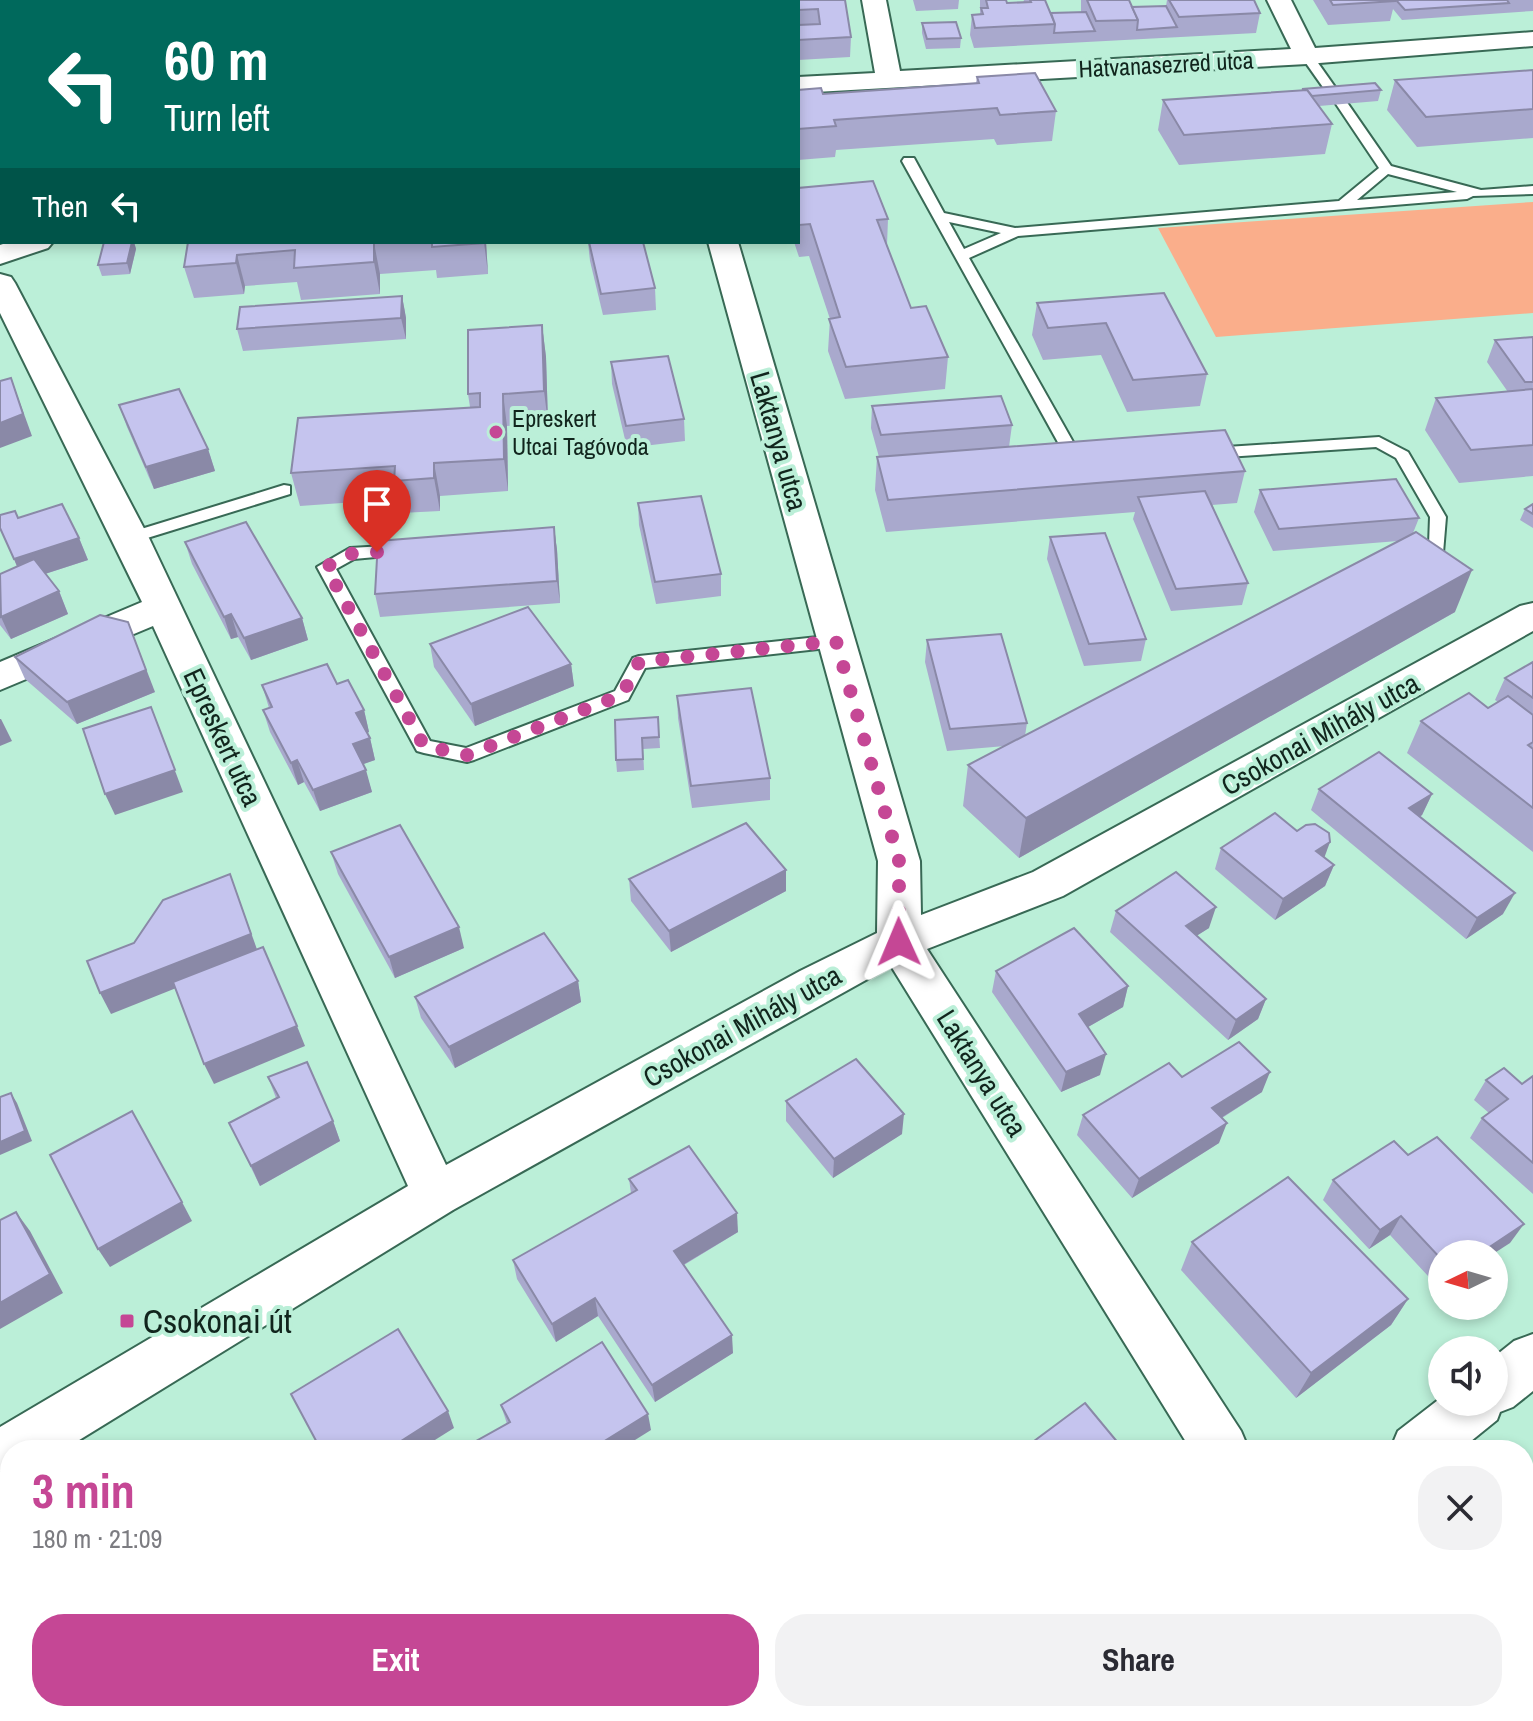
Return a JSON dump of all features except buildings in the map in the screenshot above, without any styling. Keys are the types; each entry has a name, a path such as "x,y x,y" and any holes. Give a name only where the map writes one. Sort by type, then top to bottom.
{"street":[{"path":"874,0 889,81"},
{"path":"1279,0 1307,56"},
{"name":"Hatvanasezred utca","path":"800,85 1307,56 1533,39"},
{"path":"0,255 32,244"},
{"name":"Laktanya utca","path":"724,244 899,861 899,942 1216,1440"},
{"name":"Epreskert utca","path":"0,283 131,538 436,1195"},
{"path":"0,677 163,607"},
{"name":"Csokonai Mihály utca","path":"29,1440 436,1195 816,984 899,942 1048,884 1533,615"},
{"path":"1508,1378 1533,1359"},
{"path":"1430,1440 1460,1416"}],"lane":[{"path":"1307,56 1386,169 1481,194"},
{"path":"909,161 1071,452 1101,459"},
{"path":"1343,205 1386,169"},
{"path":"939,216 1015,232 1533,190"},
{"path":"961,256 1015,232"},
{"path":"1193,454 1379,442 1402,455 1438,517 1437,549 1396,557"},
{"path":"131,538 284,490"},
{"path":"424,548 350,554 326,567 424,746 467,755 608,701 622,695 639,662 836,641"}],"shaded area":[{"path":"1533,202 1533,313 1216,337 1158,228"}],"place":[{"name":"Epreskert Utcai Tagóvoda","path":"496,432"},
{"name":"Csokonai út","path":"127,1321"}],"route":[{"path":"377,552 350,554 326,567 424,746 467,755 622,695 639,662 836,641 899,861 899,942"}]}
